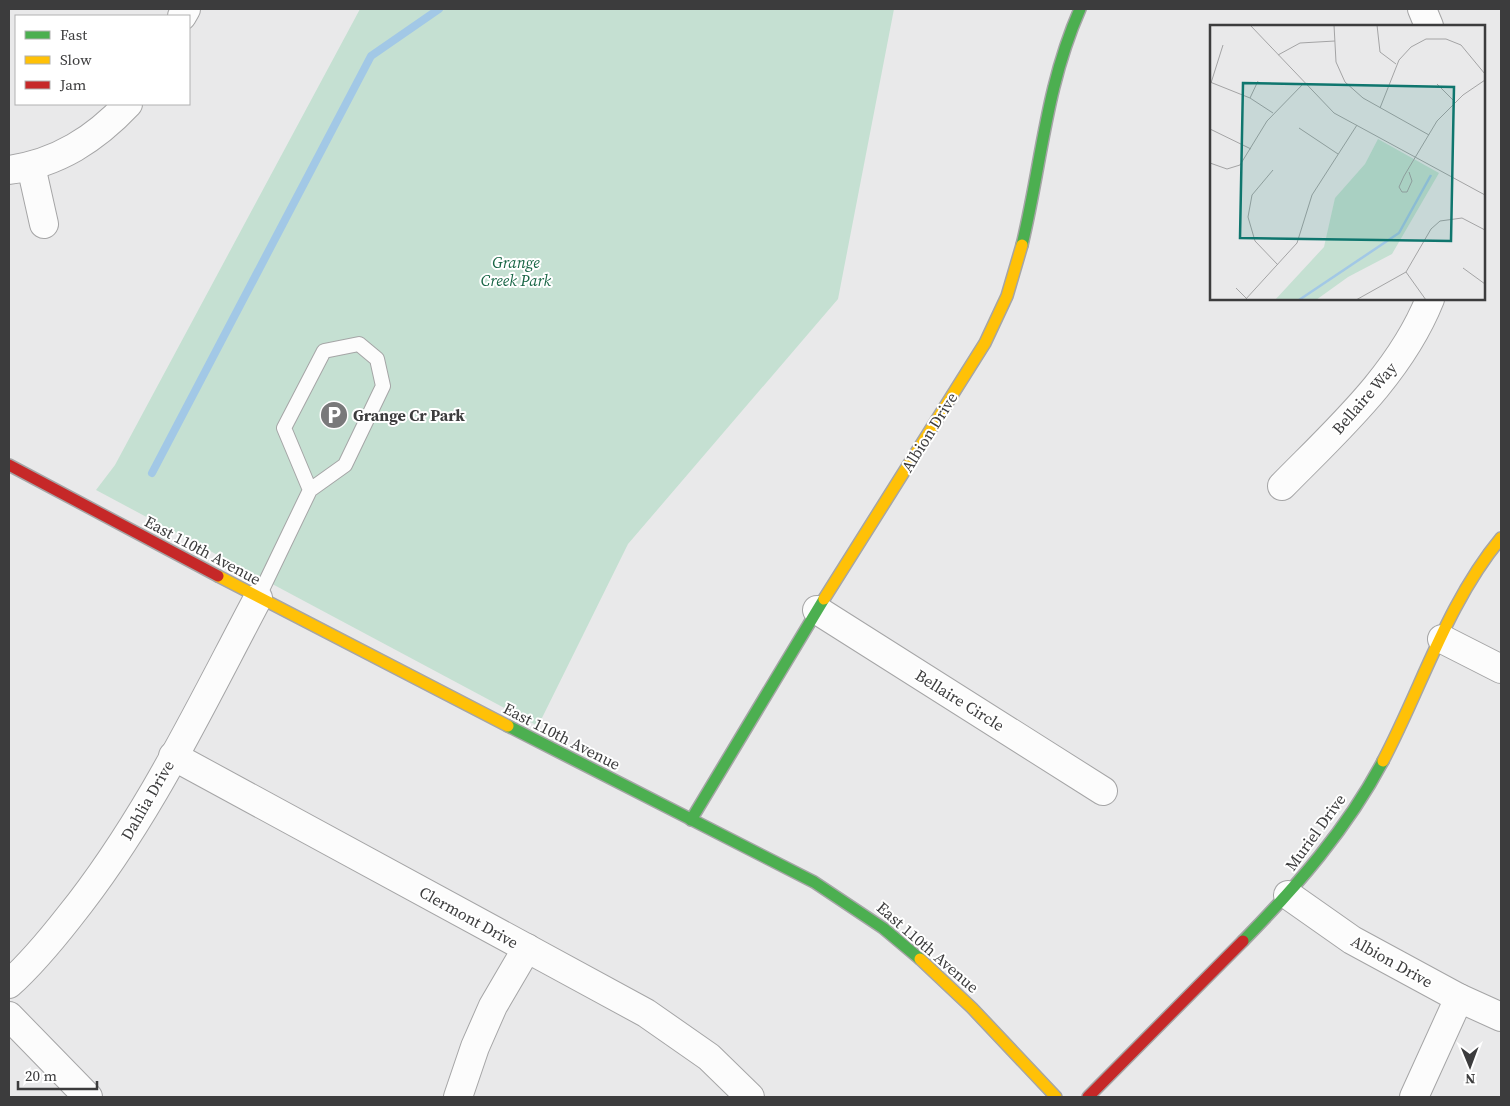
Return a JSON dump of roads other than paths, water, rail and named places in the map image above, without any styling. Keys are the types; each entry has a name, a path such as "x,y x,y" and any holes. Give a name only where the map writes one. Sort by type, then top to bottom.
{"street":[{"name":"Albion Drive","path":"691,820 817,610 1000,315 1018,265 1055,74 1080,9"},
{"path":"1422,9 1429,25"},
{"path":"44,224 20,168 58,157 83,144 127,105"},
{"name":"Bellaire Way","path":"1282,486 1364,402 1396,362 1429,300"},
{"name":"East 110th Avenue","path":"9,465 258,598 814,882 853,905 882,926 971,1006 1056,1097"},
{"name":"Muriel Drive","path":"1088,1097 1288,895 1332,841 1377,772 1464,590 1482,561 1501,538"},
{"name":"Dahlia Drive","path":"9,984 51,940 107,867 142,813 258,598"},
{"name":"Bellaire Circle","path":"817,610 1103,791"},
{"path":"1442,639 1501,669"},
{"name":"Clermont Drive","path":"174,756 646,1013 708,1057 750,1097"},
{"name":"Albion Drive","path":"1288,895 1352,940 1459,998 1501,1017"},
{"path":"458,1097 475,1047 493,1006 527,948"},
{"path":"1414,1097 1459,998"},
{"path":"9,1016 88,1097"}],"lane":[{"path":"258,598 310,490 345,465 383,386 377,359 359,344 324,351 284,428 310,490"}],"waterway":[{"path":"152,473 371,56 439,9"}],"place":[{"name":"Grange Cr Park","path":"334,415"}],"park label":[{"name":"Grange Creek Park","path":"516,271"}]}
